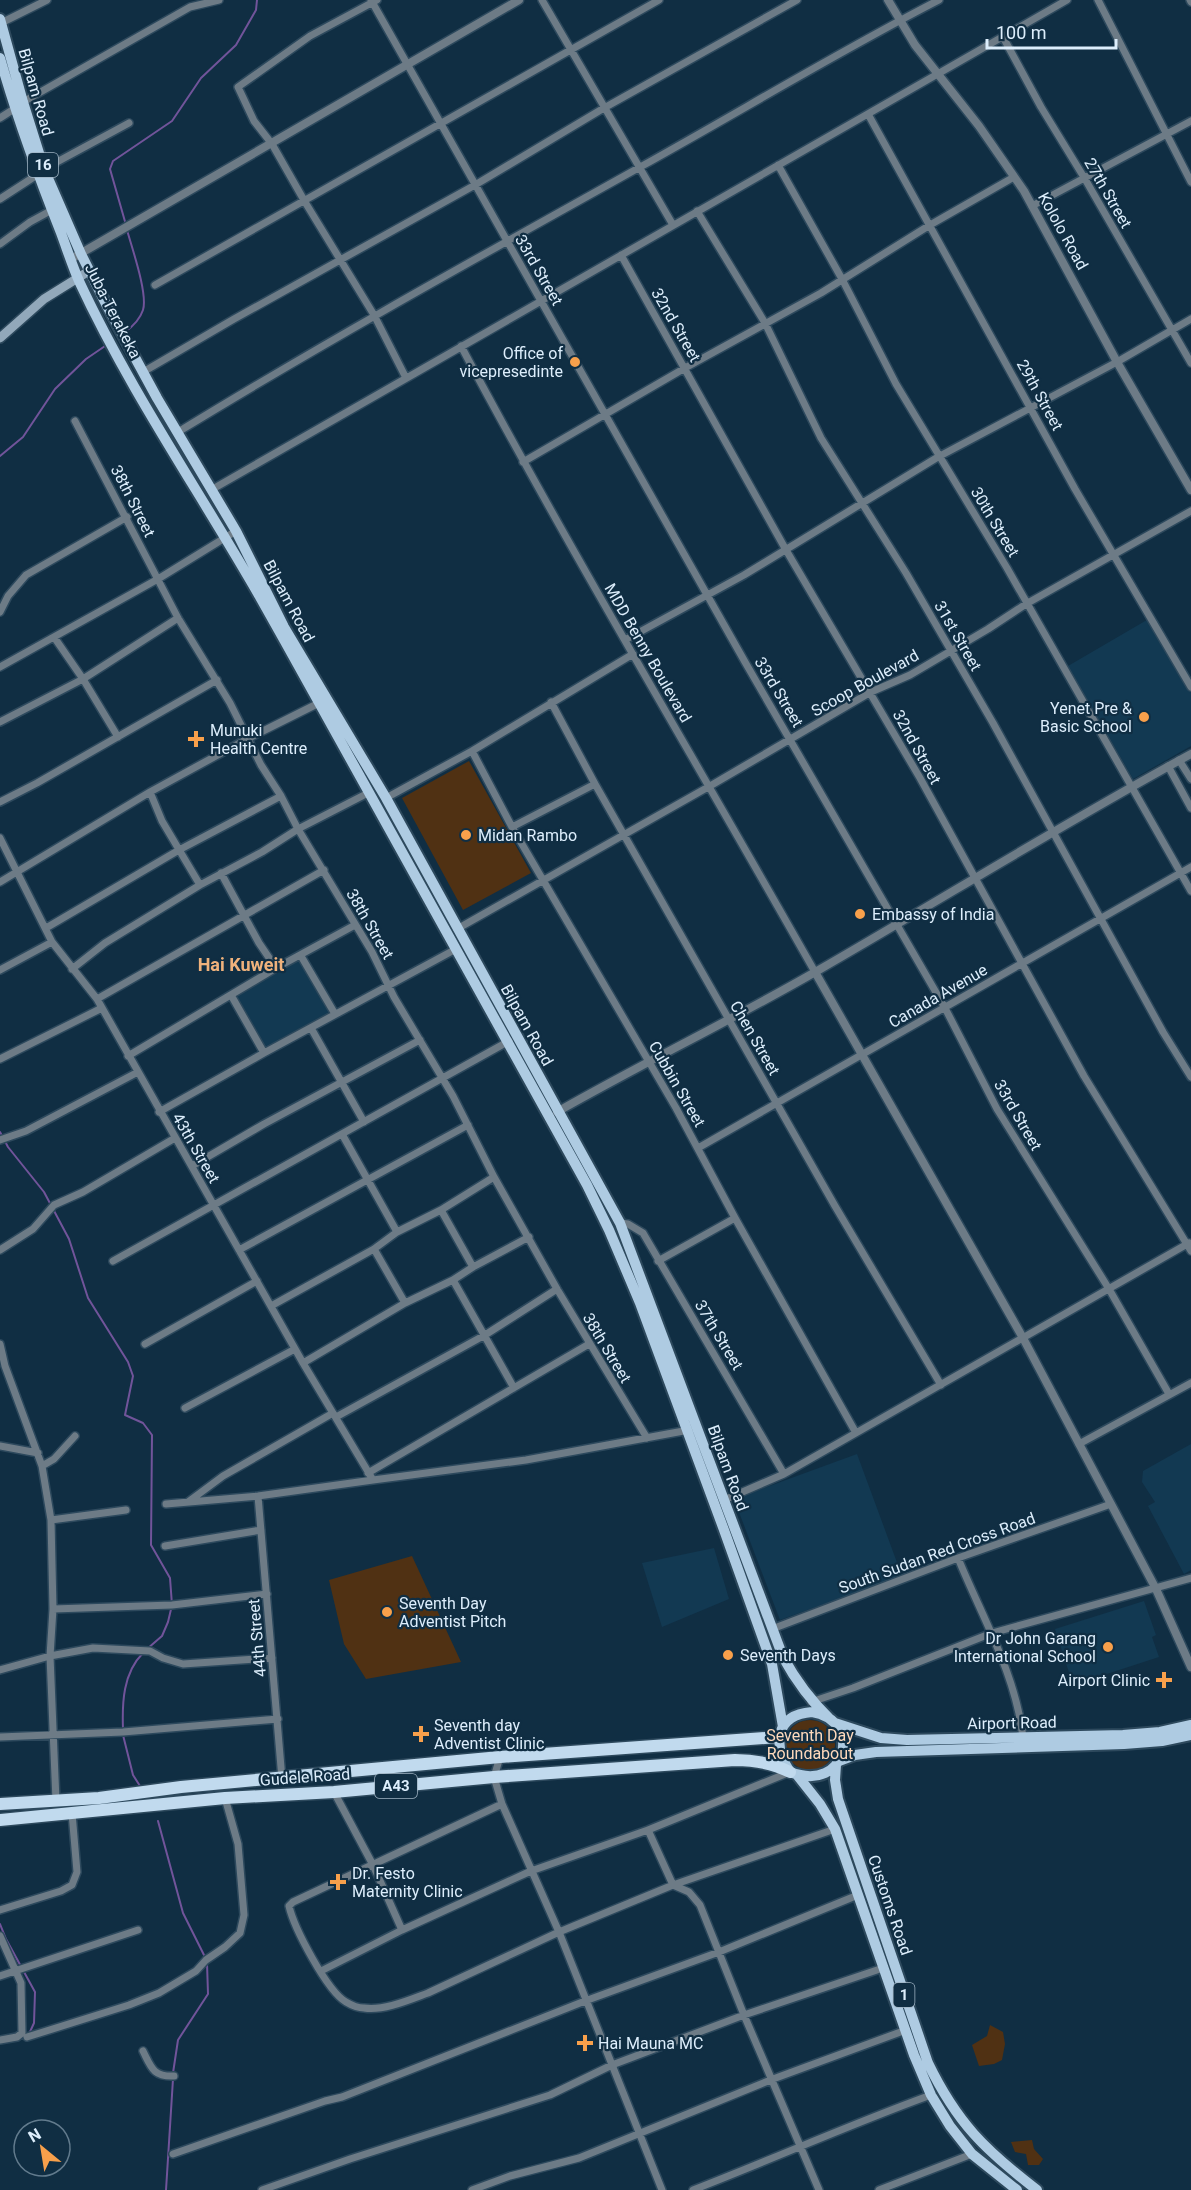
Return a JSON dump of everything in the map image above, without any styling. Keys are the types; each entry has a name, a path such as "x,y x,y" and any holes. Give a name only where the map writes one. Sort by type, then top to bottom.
{"highway":[{"name":"Gudele Road","path":"0,1804 56,1801 781,1732"},
{"name":"Gudele Road","path":"0,1820 225,1798 334,1792 494,1777 735,1760 775,1764 793,1773"}],"main road":[{"name":"Bilpam Road","path":"0,21 18,105 41,172 76,257 89,271 106,304"},
{"name":"16","path":"0,58 18,105"},
{"name":"16","path":"41,172 52,210 76,257"},
{"name":"Juba-Terakeka","path":"76,257 77,278 129,376"},
{"path":"0,338 44,299 89,271"},
{"name":"Juba-Terakeka","path":"106,304 142,371"},
{"name":"Bilpam Road","path":"142,371 236,531 284,627 386,798 457,928 609,1230 724,1500 788,1666 811,1702 832,1721"},
{"name":"Bilpam Road","path":"129,376 226,537 456,949 557,1112 620,1223 772,1664 781,1732"},
{"path":"781,1732 793,1718 805,1713 818,1713 832,1721"},
{"name":"1","path":"832,1721 840,1730 843,1746 838,1763"},
{"name":"Airport Road","path":"832,1721 881,1738 907,1740 1124,1735 1160,1732 1191,1725"},
{"name":"1","path":"781,1732 780,1758 793,1773"},
{"name":"Airport Road","path":"838,1763 855,1755 876,1752 1124,1744 1162,1741 1191,1735"},
{"path":"793,1773 811,1778 825,1774 838,1763"},
{"name":"Customs Road","path":"838,1763 835,1780 838,1799 928,2063 948,2100 976,2139 1037,2190"},
{"name":"Customs Road","path":"793,1773 820,1804 835,1829 921,2075 931,2095 950,2126 972,2154 1013,2189"}],"street":[{"path":"0,21 47,0"},
{"path":"0,118 18,105 189,4 219,0"},
{"path":"76,257 519,0"},
{"path":"542,0 673,225"},
{"path":"155,285 659,0"},
{"path":"142,371 475,185 604,108 797,0"},
{"name":"Kololo Road","path":"888,0 915,45 979,126 1032,206 1117,362 1191,490"},
{"path":"178,432 374,315 440,280 899,20 939,0"},
{"path":"211,490 1003,37 1055,3 1067,0"},
{"path":"1098,0 1191,182"},
{"path":"373,1 310,36 238,87 254,121 272,144 374,315 406,378"},
{"name":"33rd Street","path":"373,1 406,64 542,300 745,662 792,739 945,1008 997,1109 1109,1289 1169,1394"},
{"name":"27th Street","path":"1003,37 1041,107 1191,363"},
{"name":"29th Street","path":"868,114 1075,489 1191,687"},
{"path":"1032,206 1191,122"},
{"path":"0,199 41,172 129,123"},
{"name":"30th Street","path":"778,165 842,279 896,384 1076,688 1191,891"},
{"path":"523,462 842,279 1014,177"},
{"path":"0,244 30,222 52,210"},
{"name":"31st Street","path":"697,211 765,323 821,438 906,573 951,650 1102,918 1163,1032 1191,1077"},
{"name":"32nd Street","path":"621,255 786,550 871,692 999,918 1084,1076 1190,1245"},
{"path":"625,640 786,550 938,457 1191,320"},
{"name":"MDD Benny Boulevard","path":"462,346 523,462 815,972"},
{"name":"38th Street","path":"75,421 128,517 178,618 217,680 247,739 298,829 324,870 443,1078 494,1177 557,1289 647,1438"},
{"name":"Scoop Boulevard","path":"457,928 710,786 871,692 910,675 1026,604 1191,511"},
{"path":"0,612 8,596 26,575 128,517"},
{"path":"0,667 158,579 236,531"},
{"path":"0,722 83,679 178,618"},
{"path":"54,637 118,737"},
{"path":"386,798 472,751 633,654"},
{"path":"0,802 217,680"},
{"path":"0,882 150,792 319,702"},
{"name":"Chen Street","path":"551,702 835,1206 941,1385"},
{"name":"Cubbin Street","path":"472,751 543,880 698,1148 856,1433"},
{"path":"557,1112 815,972 975,879 1052,831 1191,754"},
{"path":"1179,760 1191,778"},
{"path":"1168,766 1191,808"},
{"path":"513,827 596,784"},
{"path":"150,792 162,821 200,885"},
{"path":"72,969 105,943 200,885 262,852 298,829 370,792"},
{"path":"46,928 179,850 281,796"},
{"name":"43th Street","path":"0,838 52,942 97,999 294,1348 371,1476"},
{"name":"Canada Avenue","path":"698,1148 1191,867"},
{"path":"97,999 324,870"},
{"path":"221,873 276,968"},
{"path":"128,1056 276,968 356,925"},
{"path":"0,969 52,942"},
{"path":"159,1112 456,949"},
{"path":"301,956 335,1014"},
{"path":"815,972 1023,1338 1156,1589 1191,1667"},
{"path":"231,995 264,1053"},
{"path":"0,1059 102,1008"},
{"path":"310,1028 364,1122"},
{"path":"192,1166 264,1124 420,1040"},
{"path":"113,1261 513,1040"},
{"path":"0,1140 26,1131 138,1072"},
{"path":"239,1250 468,1125"},
{"path":"342,1134 398,1232"},
{"path":"0,1250 33,1229 52,1206 83,1192 175,1138"},
{"path":"271,1306 374,1249 398,1232 441,1210 494,1177"},
{"path":"441,1210 473,1267"},
{"path":"658,1261 735,1218"},
{"name":"37th Street","path":"620,1223 627,1224 643,1233 783,1474"},
{"path":"303,1363 405,1303 453,1280 529,1237"},
{"path":"724,1500 783,1474 1190,1245"},
{"path":"374,1249 405,1303"},
{"path":"453,1280 514,1389"},
{"path":"145,1344 257,1281"},
{"path":"188,1502 223,1476 484,1335 557,1289"},
{"path":"0,1344 5,1366 42,1466 51,1520 53,1610 50,1656 56,1801"},
{"path":"371,1476 589,1344"},
{"path":"185,1408 294,1348"},
{"path":"1079,1444 1191,1383"},
{"path":"166,1503 258,1496 371,1476 526,1460 692,1429"},
{"path":"42,1466 54,1459 75,1436"},
{"path":"0,1446 38,1453"},
{"name":"44th Street","path":"258,1496 282,1779"},
{"name":"South Sudan Red Cross Road","path":"772,1629 958,1558 1111,1504"},
{"path":"51,1520 126,1510"},
{"path":"165,1546 261,1530"},
{"path":"958,1558 992,1633 1020,1712 1023,1738"},
{"path":"811,1702 853,1688 992,1633 1191,1578"},
{"path":"53,1610 172,1605 267,1594"},
{"path":"0,1670 50,1656 93,1648 150,1651 183,1664 272,1658"},
{"path":"0,1737 123,1732 278,1719"},
{"path":"500,1757 494,1777 502,1804 559,1932 662,2190"},
{"path":"321,1971 402,1930 531,1871 648,1830 793,1773"},
{"path":"334,1792 373,1865 402,1930"},
{"path":"27,2037 129,2005 159,1993 196,1971 240,1933 244,1916 238,1844 225,1798"},
{"path":"502,1804 293,1902 289,1906 303,1942 335,1992 346,2002 365,2008 388,2006 428,1993 559,1932 673,1885 835,1829"},
{"path":"0,1910 61,1891 72,1885 77,1872 72,1813"},
{"path":"648,1830 673,1885 689,1892 700,1905 819,2190"},
{"path":"173,2154 342,2097 585,2001 719,1952 858,1895"},
{"path":"0,1976 138,1930"},
{"path":"0,1936 21,1983 22,2033 16,2037 0,2040"},
{"path":"262,2190 350,2159 550,2095 612,2065 744,2015 883,1968"},
{"path":"472,2190 510,2176 579,2158 773,2079 906,2030"},
{"path":"143,2051 153,2070 164,2076 174,2076"},
{"path":"693,2190 801,2148 867,2118 931,2095"},
{"path":"879,2190 972,2154"}],"shaded area":[{"name":"Yenet Pre & Basic School","path":"1152,617 1191,688 1191,746 1133,779 1068,666"},
{"path":"299,960 332,1014 266,1049 249,1024 236,995"},
{"path":"1191,1444 1191,1570 1184,1574 1148,1506 1155,1502 1142,1482 1143,1471"},
{"path":"857,1454 902,1576 780,1620 734,1499"},
{"path":"714,1548 729,1599 662,1627 642,1563"},
{"name":"Dr John Garang International School","path":"1144,1601 1156,1635 1152,1637 1159,1657 1073,1685 1055,1629"}],"green space":[{"name":"Midan Rambo","path":"469,761 531,873 463,910 402,798"},
{"name":"Seventh Day Adventist Pitch","path":"412,1556 461,1662 366,1679 344,1644 329,1580"},
{"name":"Seventh Day Roundabout","path":"815,1720 828,1727 834,1735 834,1755 828,1763 820,1769 805,1770 792,1763 786,1755 785,1740 792,1727 800,1721"},
{"path":"990,2025 1003,2032 1005,2044 1002,2060 994,2064 979,2066 972,2045 987,2036"},
{"path":"1032,2140 1034,2149 1043,2159 1039,2165 1028,2165 1026,2154 1015,2152 1011,2142"}],"waterway":[{"path":"126,225 110,169 113,161 172,121 201,78 236,45 256,10 257,0"},
{"path":"125,332 140,317 144,303 139,271 127,230"},
{"path":"0,456 23,437 55,389 86,359 108,344"},
{"path":"0,1132 8,1147 44,1192 69,1239 88,1298 128,1362 133,1376 125,1415 143,1423 152,1435 151,1545 170,1578 172,1605 162,1636 147,1649"},
{"path":"123,1729 125,1689 131,1670 143,1653"},
{"path":"123,1735 133,1775 140,1786"},
{"path":"158,1821 183,1913 205,1957"},
{"path":"0,1924 35,1992 34,2023 29,2034"},
{"path":"173,2073 178,2040 208,1994 207,1963"},
{"path":"166,2190 173,2079"}],"place":[{"name":"Office of vicepresedinte","path":"575,362"},
{"name":"Yenet Pre & Basic School","path":"1144,717"},
{"name":"Munuki Health Centre","path":"196,739"},
{"name":"Midan Rambo","path":"466,835"},
{"name":"Embassy of India","path":"860,914"},
{"name":"Seventh Day Adventist Pitch","path":"387,1612"},
{"name":"Dr John Garang International School","path":"1108,1647"},
{"name":"Seventh Days","path":"728,1655"},
{"name":"Airport Clinic","path":"1164,1680"},
{"name":"Seventh day Adventist Clinic","path":"421,1734"},
{"name":"Dr. Festo Maternity Clinic","path":"338,1882"},
{"name":"Hai Mauna MC","path":"585,2043"}],"district":[{"name":"Hai Kuweit","path":"241,964"}]}
